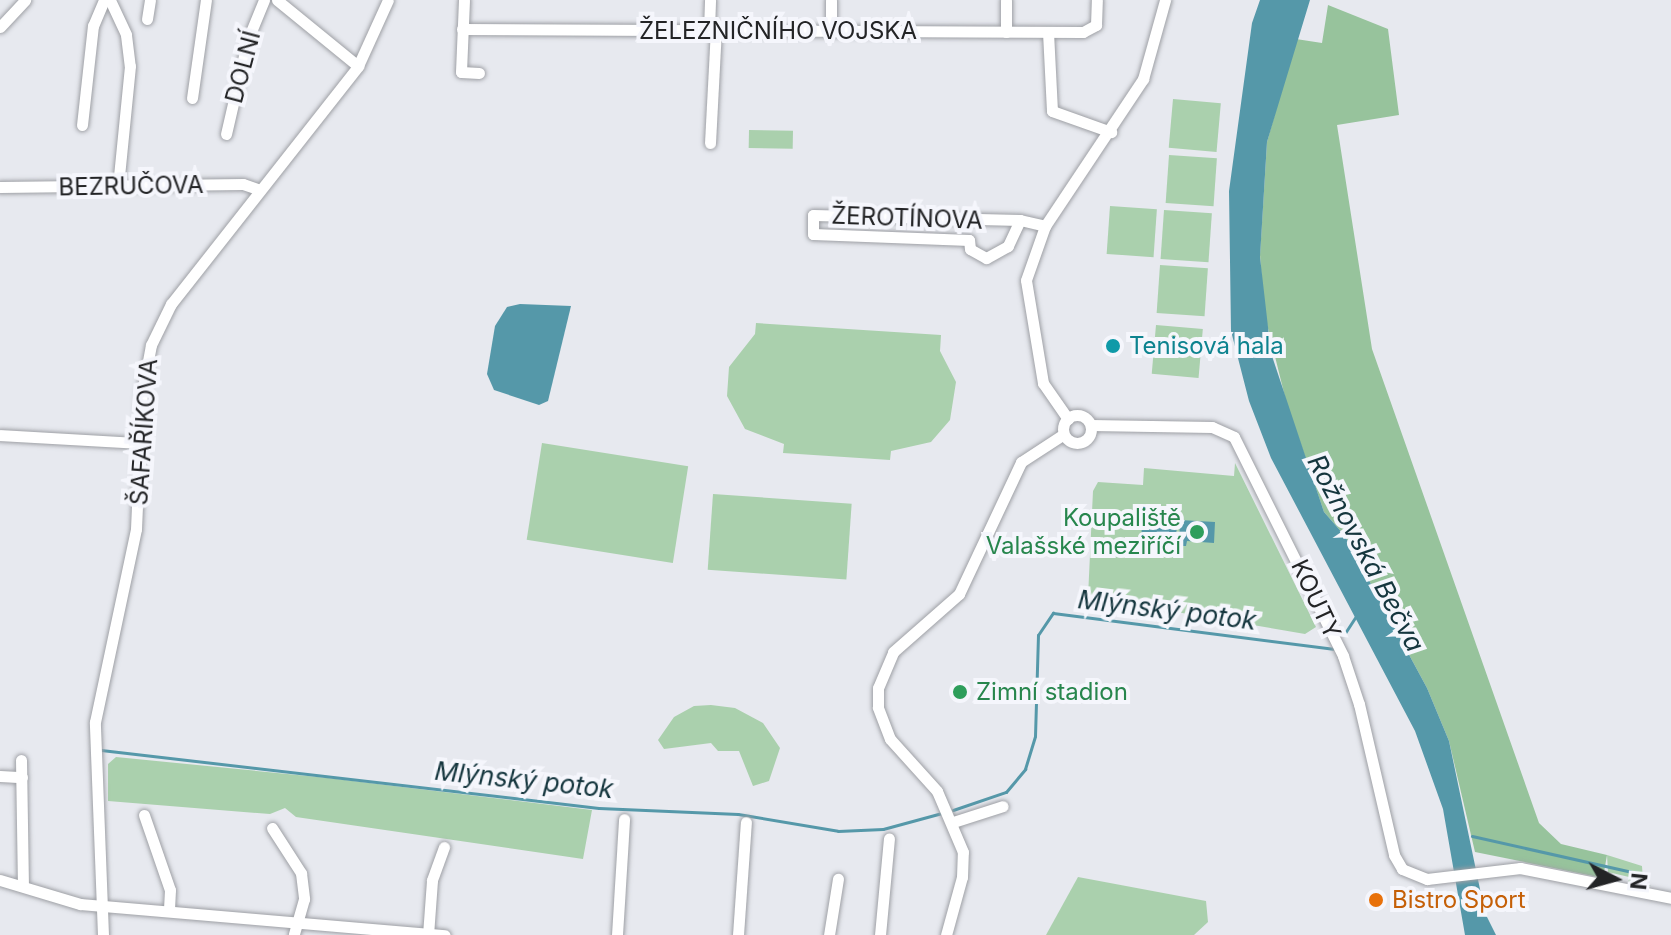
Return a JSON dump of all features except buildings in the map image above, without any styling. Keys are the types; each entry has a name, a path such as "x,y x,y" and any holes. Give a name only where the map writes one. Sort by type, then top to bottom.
{"street":[{"path":"0,27 25,0"},
{"path":"82,125 93,26 107,0"},
{"path":"107,0 126,35 130,66 118,186"},
{"path":"147,19 150,0"},
{"path":"192,98 206,0"},
{"name":"DOLNÍ","path":"226,134 248,39 264,0"},
{"path":"277,0 358,66"},
{"name":"ŠAFAŘÍKOVA","path":"103,935 95,722 134,539 145,374 159,324 358,66 388,0"},
{"path":"464,0 461,72 479,73"},
{"path":"710,0 710,143"},
{"path":"831,0 831,31"},
{"path":"1006,0 1006,32"},
{"name":"ŽELEZNIČNÍHO VOJSKA","path":"462,29 1048,32 1094,29 1097,0"},
{"path":"1064,434 1068,419 1043,383 1029,324 1026,280 1045,226 1111,132 1143,79 1165,0"},
{"path":"1048,32 1052,111 1111,132"},
{"name":"BEZRUČOVA","path":"0,187 243,184 260,190"},
{"name":"ŽEROTÍNOVA","path":"1020,220 1017,234 993,257 979,257 970,249 969,240 813,234 813,215 1020,220 1045,226"},
{"path":"969,240 975,220"},
{"name":"KOUTY","path":"1068,419 1078,415 1091,425 1212,427 1234,437 1264,488 1348,669 1396,861 1412,876 1442,877 1495,870 1535,870 1671,898"},
{"name":"KOUTY","path":"946,935 963,865 953,822 937,791 882,724 878,688 883,669 906,638 959,594 1021,462 1064,434 1071,442 1082,443 1090,435 1091,425"},
{"path":"0,435 140,443"},
{"path":"21,760 23,885"},
{"path":"0,776 22,777"},
{"path":"953,822 1003,806"},
{"path":"144,815 170,890 169,911"},
{"path":"617,935 624,819"},
{"path":"738,935 746,822"},
{"path":"272,828 301,873 300,923 294,935"},
{"path":"880,935 889,838"},
{"path":"428,934 432,880 444,847"},
{"path":"829,935 838,879"},
{"path":"0,880 71,903 445,935"}],"green space":[{"path":"1328,5 1388,29 1399,115 1337,125 1372,349 1539,823 1561,844 1607,855 1603,878 1475,852 1449,741 1427,688 1345,536 1324,512 1286,401 1264,312 1260,255 1267,142 1296,39 1322,43"},
{"path":"1173,99 1221,103 1217,152 1169,148"},
{"path":"749,130 793,131 793,149 749,148"},
{"path":"1169,155 1217,158 1214,206 1166,203"},
{"path":"1110,206 1157,209 1154,257 1107,254"},
{"path":"1164,210 1212,213 1208,262 1161,259"},
{"path":"1160,265 1208,268 1205,316 1157,313"},
{"path":"756,323 941,335 940,351 956,382 950,420 931,442 891,451 890,460 783,453 784,444 745,429 727,396 729,367 755,334"},
{"path":"1156,325 1203,329 1199,378 1152,374"},
{"path":"542,443 688,466 673,563 527,540"},
{"path":"1235,463 1316,627 1305,634 1088,597 1093,491 1098,482 1143,485 1144,468 1234,476"},
{"path":"713,494 852,504 846,580 708,570"},
{"path":"694,706 735,708 763,723 780,748 769,781 753,786 739,751 718,751 711,743 664,749 658,740 674,717"},
{"path":"116,757 328,778 592,810 583,859 296,817 285,808 270,814 108,801 108,764"},
{"path":"1607,855 1642,866 1643,881 1651,886 1628,884 1629,877 1608,872"},
{"path":"1078,877 1206,901 1208,922 1194,935 1046,935"}],"water":[{"path":"1260,0 1310,0 1267,142 1260,257 1271,353 1324,512 1345,536 1427,688 1449,741 1485,913 1496,935 1465,935 1443,809 1415,731 1271,458 1249,401 1231,331 1229,191 1252,23"},
{"path":"520,304 571,306 548,401 539,405 494,390 487,374 495,326 507,307"},
{"path":"1143,505 1178,509 1176,540 1141,543"},
{"name":"Koupaliště Valašské meziříčí","path":"1180,520 1215,522 1214,543 1187,541 1186,546 1179,546"}],"waterway":[{"name":"Mlýnský potok","path":"953,810 1006,792 1025,769 1035,736 1038,635 1053,613 1333,649"},
{"name":"Mlýnský potok","path":"1345,633 1356,616"},
{"name":"Mlýnský potok","path":"101,750 599,808 738,814 838,831 883,829 942,813"},
{"path":"1472,836 1640,874"}],"place":[{"name":"Tenisová hala","path":"1113,346"},
{"name":"Koupaliště Valašské meziříčí","path":"1197,532"},
{"name":"Zimní stadion","path":"960,692"},
{"name":"Bistro Sport","path":"1376,900"}],"water label":[{"name":"Rožnovská Bečva","path":"1366,553"}]}
